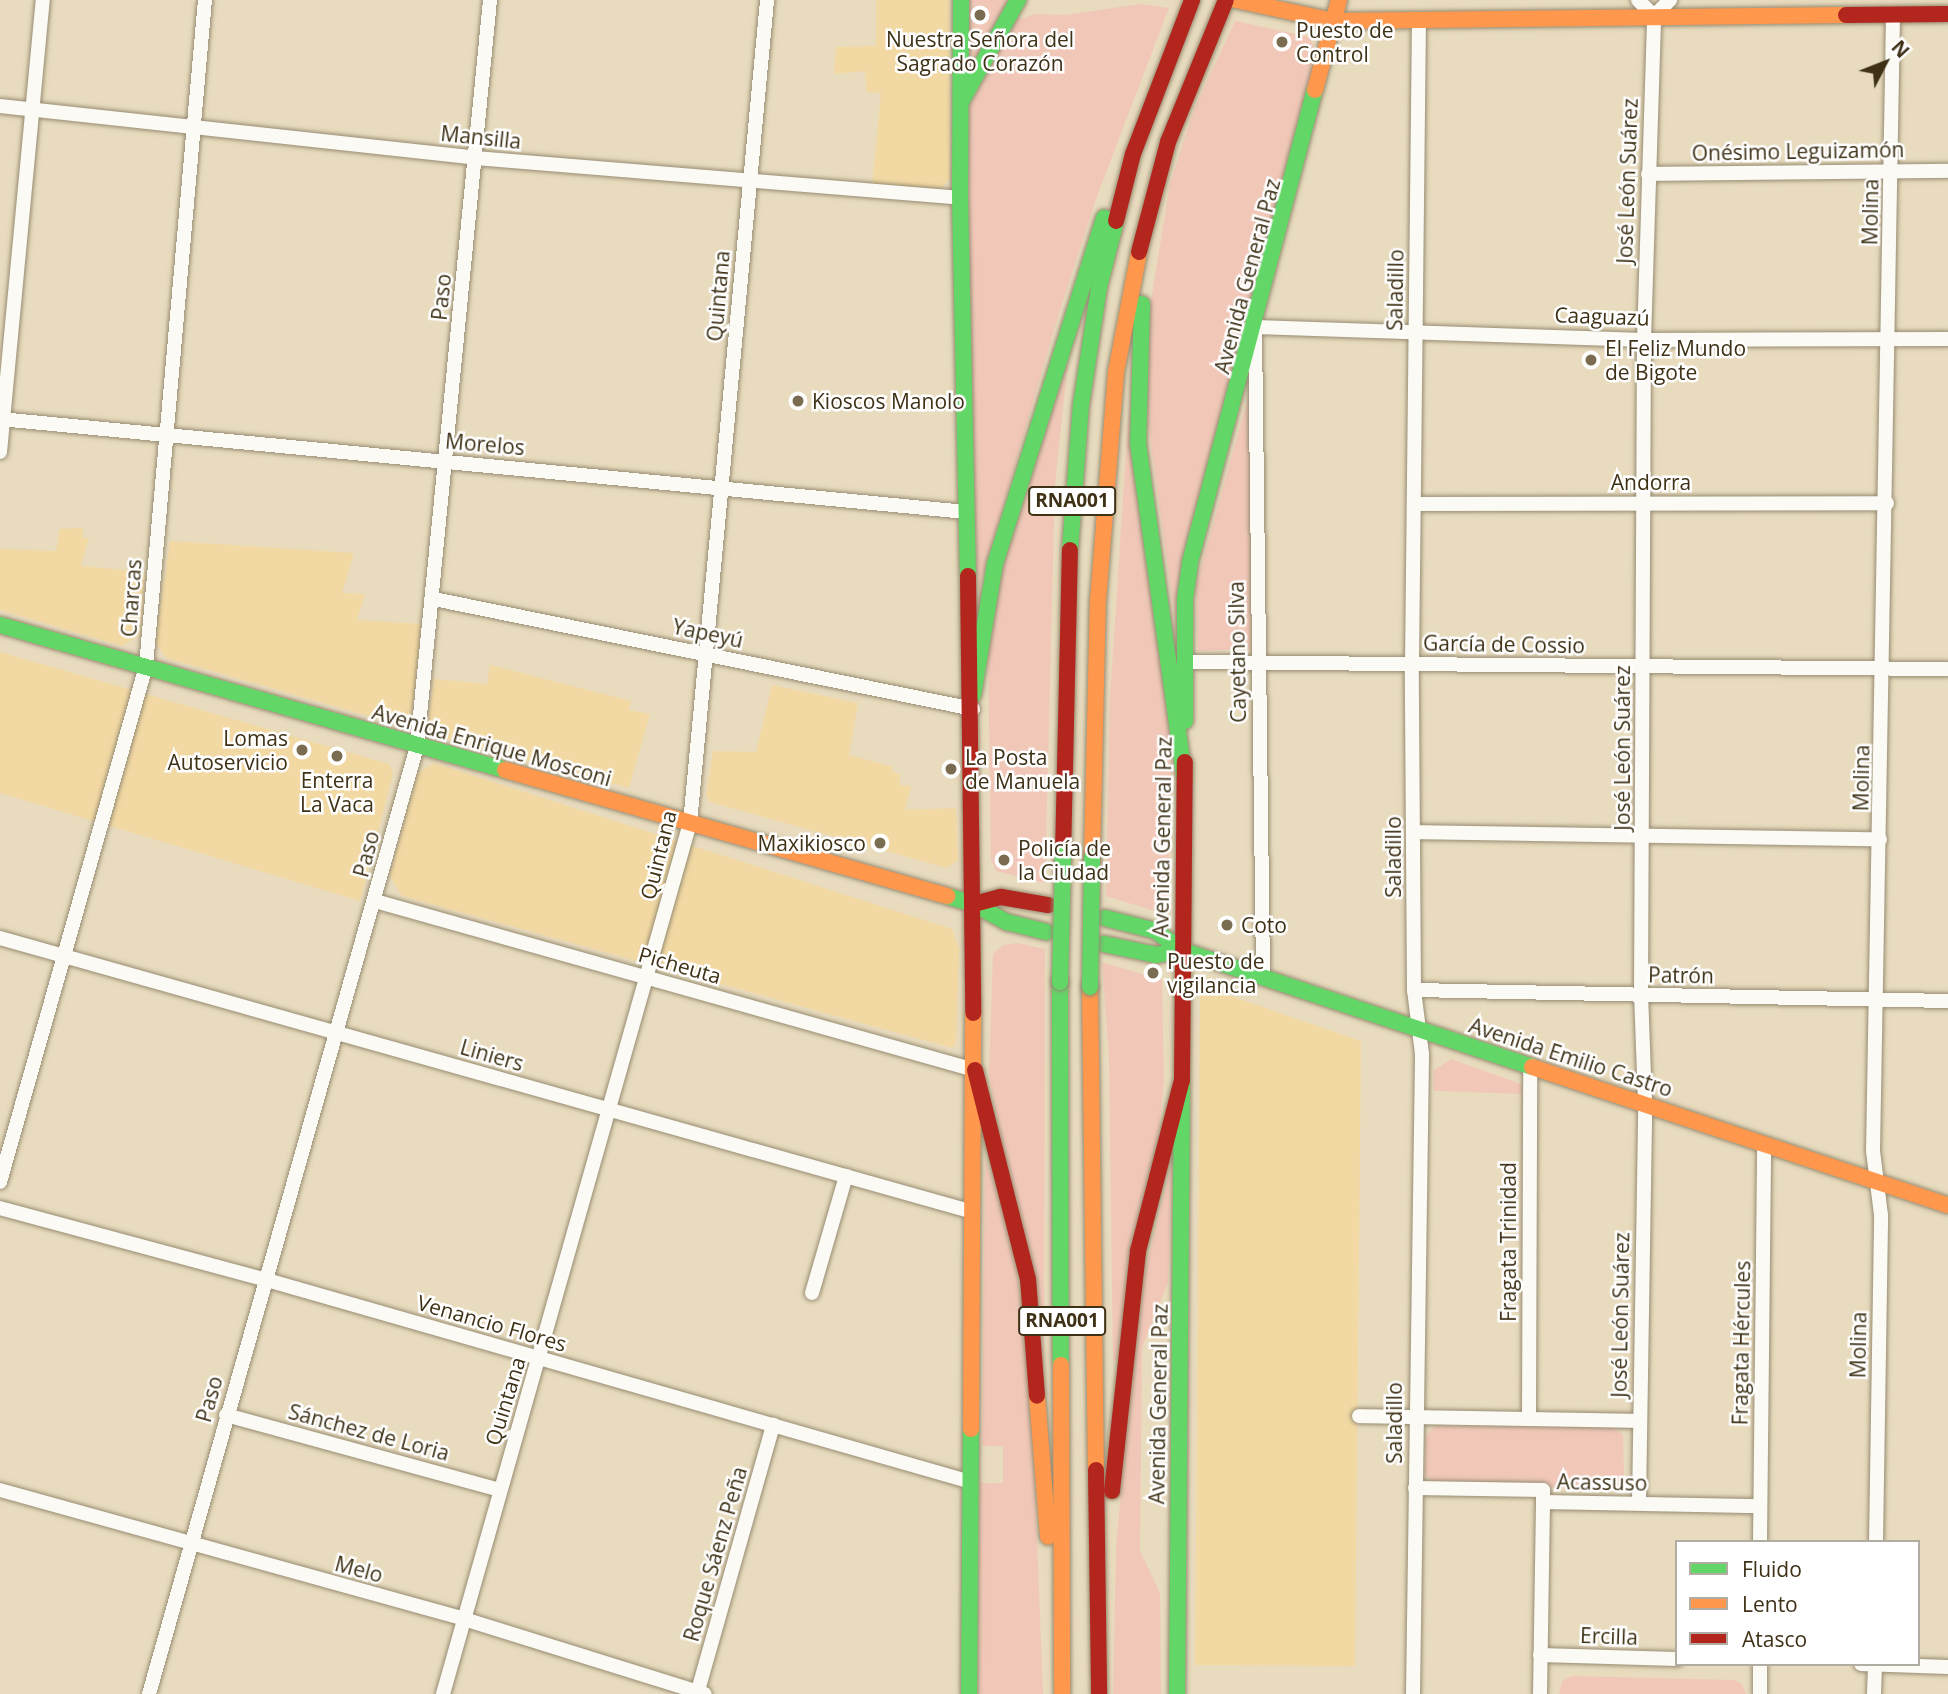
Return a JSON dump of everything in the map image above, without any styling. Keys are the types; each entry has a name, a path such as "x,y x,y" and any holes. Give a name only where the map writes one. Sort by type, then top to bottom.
{"main road":[{"path":"961,0 960,198 973,702 975,1070 969,1694"},
{"path":"961,103 1018,0"},
{"name":"RNA001","path":"1099,1694 1090,987 1098,601 1111,414 1131,283 1150,206 1182,105 1226,0"},
{"path":"1236,0 1333,21 1948,14"},
{"name":"Avenida General Paz","path":"1177,1694 1181,950 1190,562 1255,327 1339,0"},
{"name":"RNA001","path":"1062,1694 1060,982 1071,525 1081,405 1099,287 1133,154 1189,7"},
{"path":"973,702 995,564 1090,251 1133,154"},
{"path":"1150,206 1137,388 1138,443 1184,775"},
{"name":"Avenida Enrique Mosconi","path":"0,625 974,904"},
{"path":"974,904 1000,897 1048,905"},
{"path":"974,904 1007,922 1047,932"},
{"name":"Avenida Emilio Castro","path":"1105,918 1156,930 1181,950 1645,1102 1948,1205"},
{"name":"Avenida Emilio Castro","path":"1104,944 1156,955 1181,950"},
{"path":"975,1070 1028,1279 1046,1522 1062,1661"},
{"path":"1099,1620 1138,1251 1181,1083"}],"street":[{"path":"0,452 43,0"},
{"name":"Charcas","path":"0,1182 146,666 205,0"},
{"name":"Paso","path":"149,1694 417,746 434,599 490,0"},
{"name":"Quintana","path":"443,1694 690,823 767,0"},
{"path":"1639,0 1654,16 1670,0"},
{"name":"José León Suárez","path":"1639,1503 1645,1102 1641,995 1646,503 1644,340 1654,16"},
{"name":"Molina","path":"1877,1540 1881,1215 1876,1181 1876,1000 1887,503 1893,16"},
{"name":"Saladillo","path":"1413,1694 1420,1028 1414,990 1412,664 1419,20"},
{"name":"Mansilla","path":"0,106 475,158 960,198"},
{"name":"Onésimo Leguizamón","path":"1648,174 1948,171"},
{"name":"Caaguazú","path":"1255,327 1416,330 1644,340 1948,339"},
{"name":"Cayetano Silva","path":"1255,327 1263,976"},
{"name":"Morelos","path":"2,419 722,486 966,512"},
{"name":"Andorra","path":"1415,504 1887,503"},
{"name":"Yapeyú","path":"434,599 704,654 973,702"},
{"name":"García de Cossio","path":"1186,662 1948,669"},
{"path":"1415,832 1880,839"},
{"name":"Picheuta","path":"374,901 975,1070"},
{"name":"Liniers","path":"0,938 973,1212"},
{"name":"Patrón","path":"1414,990 1948,1001"},
{"name":"Fragata Trinidad","path":"1529,1419 1530,1065"},
{"name":"Fragata Hércules","path":"1760,1540 1764,1144"},
{"path":"811,1293 846,1176"},
{"name":"Venancio Flores","path":"0,1209 267,1280 971,1482"},
{"name":"Sánchez de Loria","path":"226,1415 500,1490"},
{"path":"1359,1416 1639,1421"},
{"name":"Roque Sáenz Peña","path":"700,1693 773,1426"},
{"name":"Acassuso","path":"1415,1488 1543,1490 1543,1502 1760,1506"},
{"name":"Melo","path":"0,1490 464,1619 700,1693"},
{"path":"1540,1694 1543,1502"},
{"name":"Ercilla","path":"1540,1655 1675,1659"},
{"path":"1760,1666 1760,1694"},
{"path":"1874,1694 1875,1666"},
{"path":"1920,1666 1948,1667"}],"shaded area":[{"path":"876,0 949,0 950,178 938,191 872,189 881,93 867,92 865,71 834,74 836,47 876,46"},
{"path":"966,0 1010,0 965,83"},
{"path":"1141,4 1169,8 1097,196 1058,316 979,589 972,485 969,108 1014,21 1035,14 1065,15"},
{"path":"1235,21 1309,37 1314,46 1310,62 1315,64 1177,635 1144,393 1152,295 1170,184 1194,110"},
{"path":"1069,353 1055,484 1045,883 996,871 991,860 988,649 996,588"},
{"path":"1253,380 1254,649 1198,651 1196,585"},
{"path":"1129,406 1172,742 1168,909 1158,912 1106,896 1110,697"},
{"path":"83,528 82,538 89,538 81,566 145,572 140,635 122,646 0,610 0,549 56,551 60,529"},
{"path":"170,541 354,553 342,593 365,594 357,620 423,624 411,719 396,724 167,658 155,643"},
{"path":"0,652 389,764 393,774 360,901 0,793"},
{"path":"490,665 631,701 629,710 650,714 629,788 447,739 432,730 428,724 434,679 487,684"},
{"path":"772,685 858,703 849,755 893,767 892,772 900,774 900,785 911,786 905,810 956,808 958,860 947,868 710,802 706,795 713,751 756,752"},
{"path":"434,763 952,929 959,949 956,1043 952,1048 402,896 390,876 417,774"},
{"path":"1018,943 1045,949 1044,1367 989,1075 993,954 1003,945"},
{"path":"1102,962 1162,980 1164,1082 1158,1140 1117,1361 1113,1361 1109,1058"},
{"path":"1210,989 1361,1041 1355,1666 1195,1665 1200,994"},
{"path":"1451,1059 1521,1084 1523,1094 1434,1091 1433,1071"},
{"path":"985,1159 1010,1230 1030,1359 1043,1694 979,1694 980,1483 1003,1483 1003,1446 982,1446"},
{"path":"1172,1162 1168,1283 1142,1348 1140,1551 1160,1593 1161,1694 1113,1694 1116,1547 1134,1347 1141,1288"},
{"path":"1435,1426 1612,1427 1623,1435 1624,1478 1617,1489 1437,1485 1425,1475 1425,1437"},
{"path":"1572,1676 1734,1680 1742,1684 1746,1694 1559,1694 1562,1681"}],"traffic: fast":[{"path":"961,0 960,198 968,576"},
{"path":"962,100 1018,0"},
{"path":"1185,721 1185,599 1190,562 1315,90"},
{"path":"973,695 995,564 1104,218"},
{"path":"1070,550 1081,405 1099,287 1116,221"},
{"path":"1142,304 1138,443 1184,775"},
{"path":"0,625 505,770"},
{"path":"1060,982 1063,855"},
{"path":"1090,987 1092,858"},
{"path":"947,896 974,904 1007,922 1047,932"},
{"path":"1105,918 1156,931 1181,950 1532,1067"},
{"path":"1104,944 1156,955 1181,950"},
{"path":"1060,982 1061,1365"},
{"path":"1177,1694 1182,1081"},
{"path":"969,1694 971,1429"}],"traffic: slow":[{"path":"1236,0 1333,21 1846,15"},
{"path":"1315,90 1339,0"},
{"path":"1092,858 1098,601 1116,372 1139,252"},
{"path":"505,770 947,896"},
{"path":"1090,987 1096,1470"},
{"path":"971,1429 973,1013"},
{"path":"1532,1067 1948,1205"},
{"path":"1061,1365 1062,1694"},
{"path":"1037,1396 1048,1537"}],"traffic: jam":[{"path":"1116,221 1133,154 1192,0"},
{"path":"1139,252 1168,142 1226,0"},
{"path":"1846,15 1948,14"},
{"path":"1063,855 1070,550"},
{"path":"968,576 973,1013"},
{"path":"1182,1081 1185,762"},
{"path":"974,904 1001,897 1048,905"},
{"path":"975,1070 1028,1279 1037,1396"},
{"path":"1112,1491 1138,1251 1181,1083"},
{"path":"1096,1470 1099,1694"}],"place":[{"name":"Nuestra Señora del Sagrado Corazón","path":"980,15"},
{"name":"Puesto de Control","path":"1282,42"},
{"name":"El Feliz Mundo de Bigote","path":"1591,360"},
{"name":"Kioscos Manolo","path":"798,401"},
{"name":"Lomas Autoservicio","path":"302,750"},
{"name":"Enterra La Vaca","path":"337,756"},
{"name":"La Posta de Manuela","path":"951,769"},
{"name":"Maxikiosco","path":"880,843"},
{"name":"Policía de la Ciudad","path":"1004,860"},
{"name":"Coto","path":"1227,925"},
{"name":"Puesto de vigilancia","path":"1153,973"}]}
